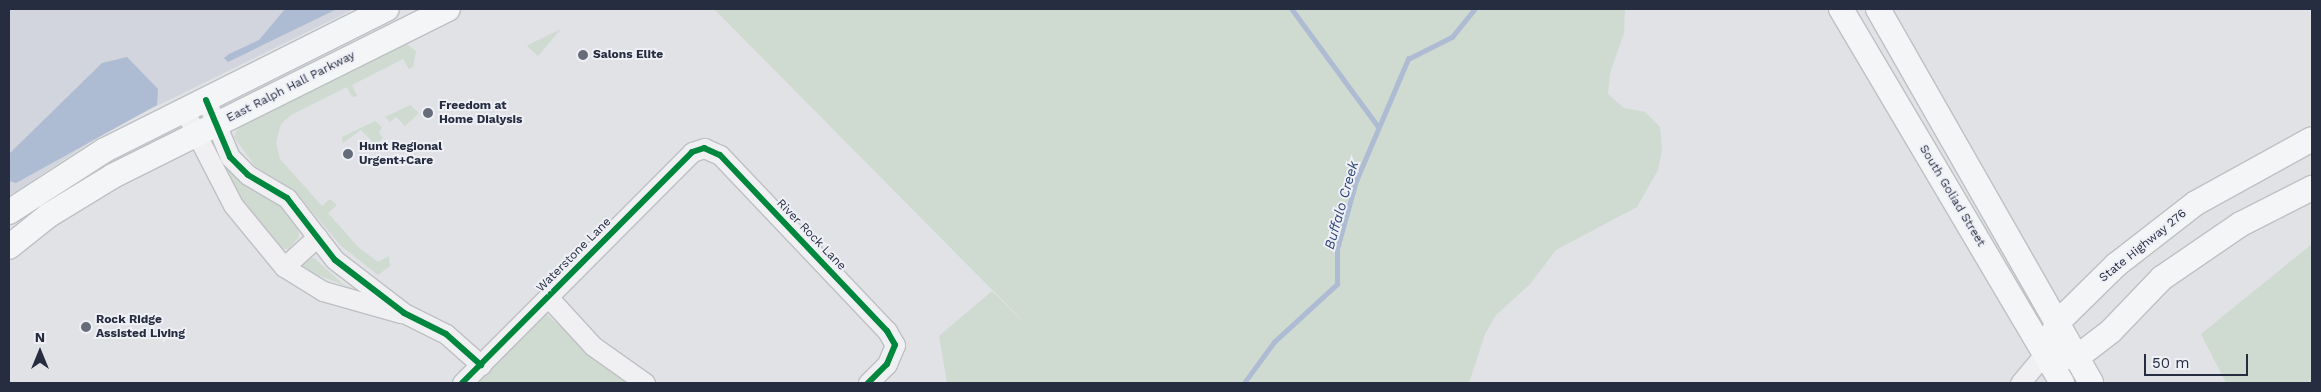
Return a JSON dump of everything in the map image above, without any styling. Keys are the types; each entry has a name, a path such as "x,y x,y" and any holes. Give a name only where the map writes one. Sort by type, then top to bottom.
{"main road":[{"path":"9,212 105,150 388,9"},
{"name":"East Ralph Hall Parkway","path":"9,247 49,215 113,176 448,9"},
{"name":"South Goliad Street","path":"1840,9 2062,383"},
{"path":"1878,9 2091,383"},
{"name":"State Highway 276","path":"2045,353 2057,323 2116,265 2196,203 2312,138"},
{"path":"2045,353 2076,358 2111,331 2162,278 2241,224 2312,188"}],"street":[{"path":"206,100 230,157 248,174 287,198 335,260 404,313 446,334 481,365"},
{"path":"184,110 193,135 233,205 284,267 323,291 404,313"},
{"name":"Waterstone Lane","path":"462,383 692,152 704,148"},
{"name":"River Rock Lane","path":"704,148 720,155 887,330 895,345 887,364 868,383"},
{"path":"284,267 317,238"},
{"path":"548,297 594,346 645,383"},
{"path":"2020,383 2045,353"}],"shaded area":[{"path":"9,9 354,9 110,129 9,196"},
{"path":"714,9 1625,9 1624,33 1610,73 1608,94 1624,108 1645,112 1660,127 1662,149 1658,170 1637,207 1556,250 1530,284 1496,315 1485,334 1469,383 947,383 939,336 992,291 1035,333"},
{"path":"561,29 538,56 527,46 528,45"},
{"path":"405,43 416,51 413,67 409,69 403,59 352,85 357,96 352,97 347,87 291,115 281,124 276,142 280,159 322,206 330,199 337,205 328,213 358,247 378,262 389,256 390,266 378,275 340,245 295,191 255,166 234,137 239,126"},
{"path":"410,105 419,113 405,126 396,117 390,122 385,117"},
{"path":"375,121 382,127 379,133 383,138 376,145 361,130 343,143 342,137"},
{"path":"208,142 213,142 237,178 278,204 298,227 299,237 289,249 276,248 252,223"},
{"path":"2312,244 2312,383 2226,383 2201,334"},
{"path":"305,258 314,258 343,284 364,293 310,272 302,265"},
{"path":"545,313 577,341 631,383 475,383"}],"water":[{"path":"285,9 337,9 228,62 224,58 259,40"},
{"path":"127,57 158,89 157,105 16,183 9,181 9,154 102,63"}],"waterway":[{"path":"1292,9 1378,126"},
{"name":"Buffalo Creek","path":"1244,383 1274,342 1337,284 1337,249 1356,181 1408,59 1452,37 1475,9"}],"cycle path":[{"path":"206,100 230,157 248,175 287,198 335,260 404,313 446,334 481,365"},
{"path":"462,383 692,152 704,148 720,155 887,331 895,345 887,364 868,383"}],"place":[{"name":"Salons Elite","path":"583,55"},
{"name":"Freedom at Home Dialysis","path":"428,113"},
{"name":"Hunt Regional Urgent+Care","path":"348,154"},
{"name":"Rock Ridge Assisted Living","path":"86,327"}]}
